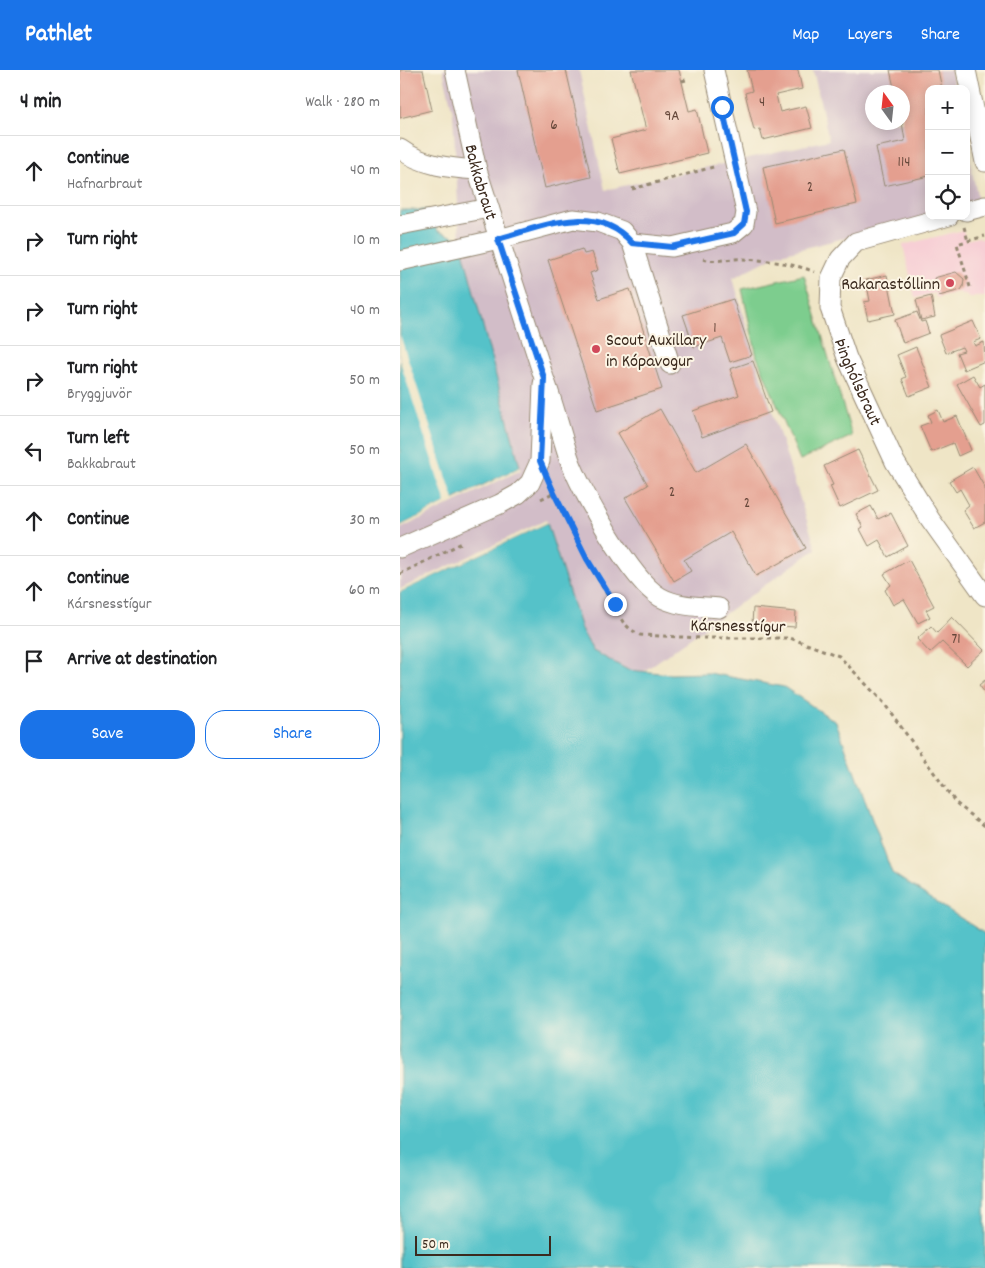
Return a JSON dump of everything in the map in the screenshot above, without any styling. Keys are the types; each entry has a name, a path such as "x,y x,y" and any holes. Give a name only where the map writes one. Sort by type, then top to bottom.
{"street":[{"name":"Bakkabraut","path":"455,70 477,170 498,239 556,411 569,458 581,486 631,570 645,586 660,597 680,605 719,608"},
{"path":"632,243 672,247 734,233 744,224 746,212 714,70"},
{"path":"966,70 985,162"},
{"path":"400,149 439,167 477,170"},
{"path":"970,211 985,206"},
{"path":"400,225 489,208"},
{"path":"400,261 498,239 573,218 598,222 622,231 632,243 670,364"},
{"name":"Þinghólsbraut","path":"935,220 856,242 840,259 831,278 830,308 847,358 895,462 930,519 985,596"},
{"path":"400,548 500,504 518,494 530,483 540,461 544,378"}],"path":[{"path":"632,189 714,167"},
{"path":"970,287 957,244 985,236"},
{"path":"739,258 799,266 831,278"},
{"name":"Kársnesstígur","path":"540,461 587,559 623,622 630,629 640,634 684,637 790,638 839,656 883,702 956,803 985,826"}],"shaded area":[{"path":"443,70 579,70 605,190 829,140 813,70 951,70 954,85 925,85 925,218 777,255 733,278 754,354 816,549 644,671 628,670 593,651 581,629 547,523 400,592 400,210 427,210 438,231 460,239 453,113"},
{"path":"970,162 979,204 970,206"},
{"path":"963,230 966,240 978,237 985,241 985,297 970,297 958,292 936,298 935,293 915,298 903,245"}],"green space":[{"path":"804,275 852,436 800,460 757,357 742,289"}],"water":[{"path":"400,210 427,210 438,231 460,239 520,467 400,526"},
{"path":"547,523 581,629 593,651 628,670 671,674 709,673 784,687 836,722 892,873 985,934 985,1268 400,1268 400,592"}],"pier":[{"path":"400,335 454,500 520,467 521,470 400,529 400,526 446,503 400,361"},
{"path":"546,520 547,523 400,592 400,589"}],"building":[{"path":"400,70 423,70 432,110 400,118"},
{"path":"518,70 566,70 591,177 545,188"},
{"path":"631,70 679,70 689,111 697,109 707,153 620,174 611,139 646,130"},
{"path":"747,70 798,70 802,89 776,95 780,112 806,106 812,128 763,140 760,129 754,130 745,93 752,91"},
{"path":"890,70 938,70 941,85 925,85 925,177 884,186 876,147 905,141 903,130 910,130 910,85 893,85"},
{"path":"844,149 857,204 775,223 763,167"},
{"name":"Scout Auxillary in Kópavogur","path":"582,249 584,254 592,252 598,270 590,273 599,299 630,289 662,389 597,410 548,260"},
{"path":"956,272 964,279 961,290 939,296 934,278"},
{"path":"887,275 895,314 868,320 864,302 870,301 866,280"},
{"path":"931,296 935,317 921,320 916,300"},
{"path":"733,299 752,355 730,362 722,338 694,347 683,315"},
{"path":"917,312 921,322 925,321 929,333 903,343 895,320"},
{"path":"973,321 981,339 973,342 975,346 984,342 985,361 964,370 957,353 964,351 962,347 946,353 939,335"},
{"path":"916,347 932,387 909,396 902,379 906,377 897,355"},
{"path":"753,361 771,412 702,437 693,411 739,395 730,369"},
{"path":"973,375 980,387 985,384 985,425 981,427 957,384"},
{"path":"660,409 696,473 746,444 806,548 756,576 731,532 684,560 691,571 674,581 625,498 648,485 618,433"},
{"path":"938,410 943,422 957,416 971,450 958,456 953,443 931,452 920,426 931,422 928,415"},
{"path":"858,450 878,490 840,508 830,486 833,485 824,466"},
{"path":"973,467 985,488 985,522 974,528 963,510 969,505 960,489 956,492 949,481"},
{"path":"871,506 878,519 891,513 908,546 888,557 879,540 869,546 860,529 863,527 856,514"},
{"path":"909,560 934,606 926,610 930,617 918,623 904,599 893,605 885,590 891,585 884,574"},
{"path":"753,608 796,612 795,627 752,624"},
{"path":"952,617 984,650 967,666 942,642 930,653 917,639 931,626 937,633"},
{"path":"985,680 985,693 979,685"}],"place":[{"name":"Rakarastóllinn","path":"950,283"},
{"name":"Scout Auxillary in Kópavogur","path":"596,349"}],"route":[{"path":"615,604 587,559 540,461 544,378 498,239 573,218 598,222 622,231 632,243 672,247 734,233 744,224 746,212 722,107"}]}
